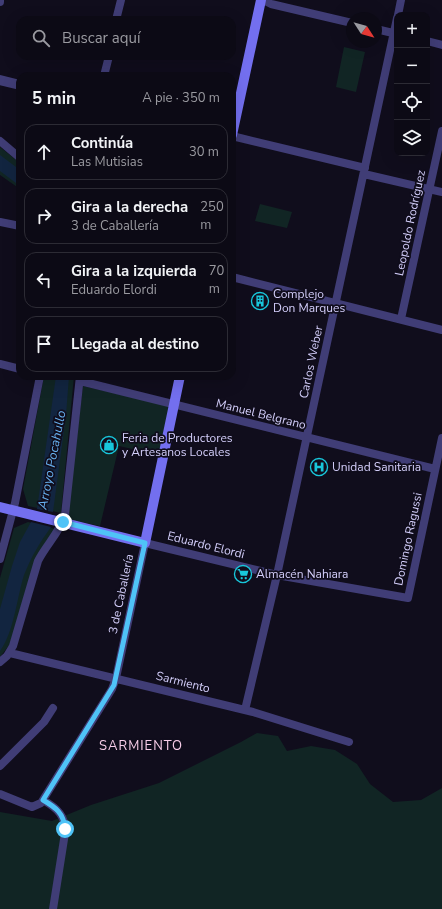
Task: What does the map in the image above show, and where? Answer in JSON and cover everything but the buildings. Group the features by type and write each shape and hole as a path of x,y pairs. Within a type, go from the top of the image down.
{"main road":[{"path":"236,117 262,0"},
{"name":"3 de Caballería","path":"145,543 179,380"},
{"name":"Eduardo Elordi","path":"0,507 145,543"}],"street":[{"path":"117,16 121,0"},
{"path":"262,0 272,4 346,22"},
{"path":"399,12 401,0"},
{"path":"382,31 394,34"},
{"name":"Carlos Weber","path":"244,710 277,576 394,38"},
{"path":"430,43 442,45"},
{"path":"105,72 108,60"},
{"path":"0,80 16,84"},
{"name":"Leopoldo Rodríguez","path":"401,319 442,131"},
{"path":"236,136 442,192"},
{"path":"0,141 16,155"},
{"path":"0,222 16,225"},
{"path":"236,278 442,330"},
{"path":"0,364 16,368"},
{"path":"0,559 12,510 39,380"},
{"path":"0,662 10,653 15,642 36,566 67,507 80,380"},
{"name":"Manuel Belgrano","path":"87,380 174,404 435,469"},
{"name":"Domingo Ragussi","path":"408,598 442,438"},
{"name":"Eduardo Elordi","path":"145,543 277,576 408,598"},
{"name":"3 de Caballería","path":"43,800 110,692 116,678 145,543"},
{"name":"Sarmiento","path":"10,653 244,710 350,742"},
{"path":"0,766 44,722 53,708"},
{"path":"0,794 32,807 38,805 43,800 58,810 63,817 65,833 53,909"}],"green space":[{"path":"344,47 365,52 356,92 336,87"},
{"path":"0,147 16,160 16,186 0,175"},
{"path":"260,204 292,212 287,228 255,221"},
{"path":"43,380 74,380 61,513 28,506 23,489"},
{"path":"83,386 169,406 159,455 119,446 100,526 67,519"},
{"path":"28,522 55,529 39,556 10,644 0,657 0,578 14,528"},
{"path":"257,733 278,736 287,751 311,746 335,750 357,764 370,784 393,802 421,800 442,788 442,909 0,909 0,812 52,821 91,805 159,783"}],"water":[{"path":"0,155 16,167 16,183 0,171"},
{"name":"Arroyo Pocahullo","path":"55,380 69,380 66,415 53,512 37,509"},
{"path":"31,522 51,527 36,550 24,575 9,634 0,651 0,609 20,542"}],"place":[{"name":"Complejo Don Marques","path":"260,301"},
{"name":"Feria de Productores y Artesanos Locales","path":"109,445"},
{"name":"Unidad Sanitaria","path":"319,467"},
{"name":"Almacén Nahiara","path":"243,574"}],"district":[{"name":"SARMIENTO","path":"141,746"}],"route":[{"path":"63,522 145,543 114,685 43,800 55,807 61,813 64,820 65,829"}]}
